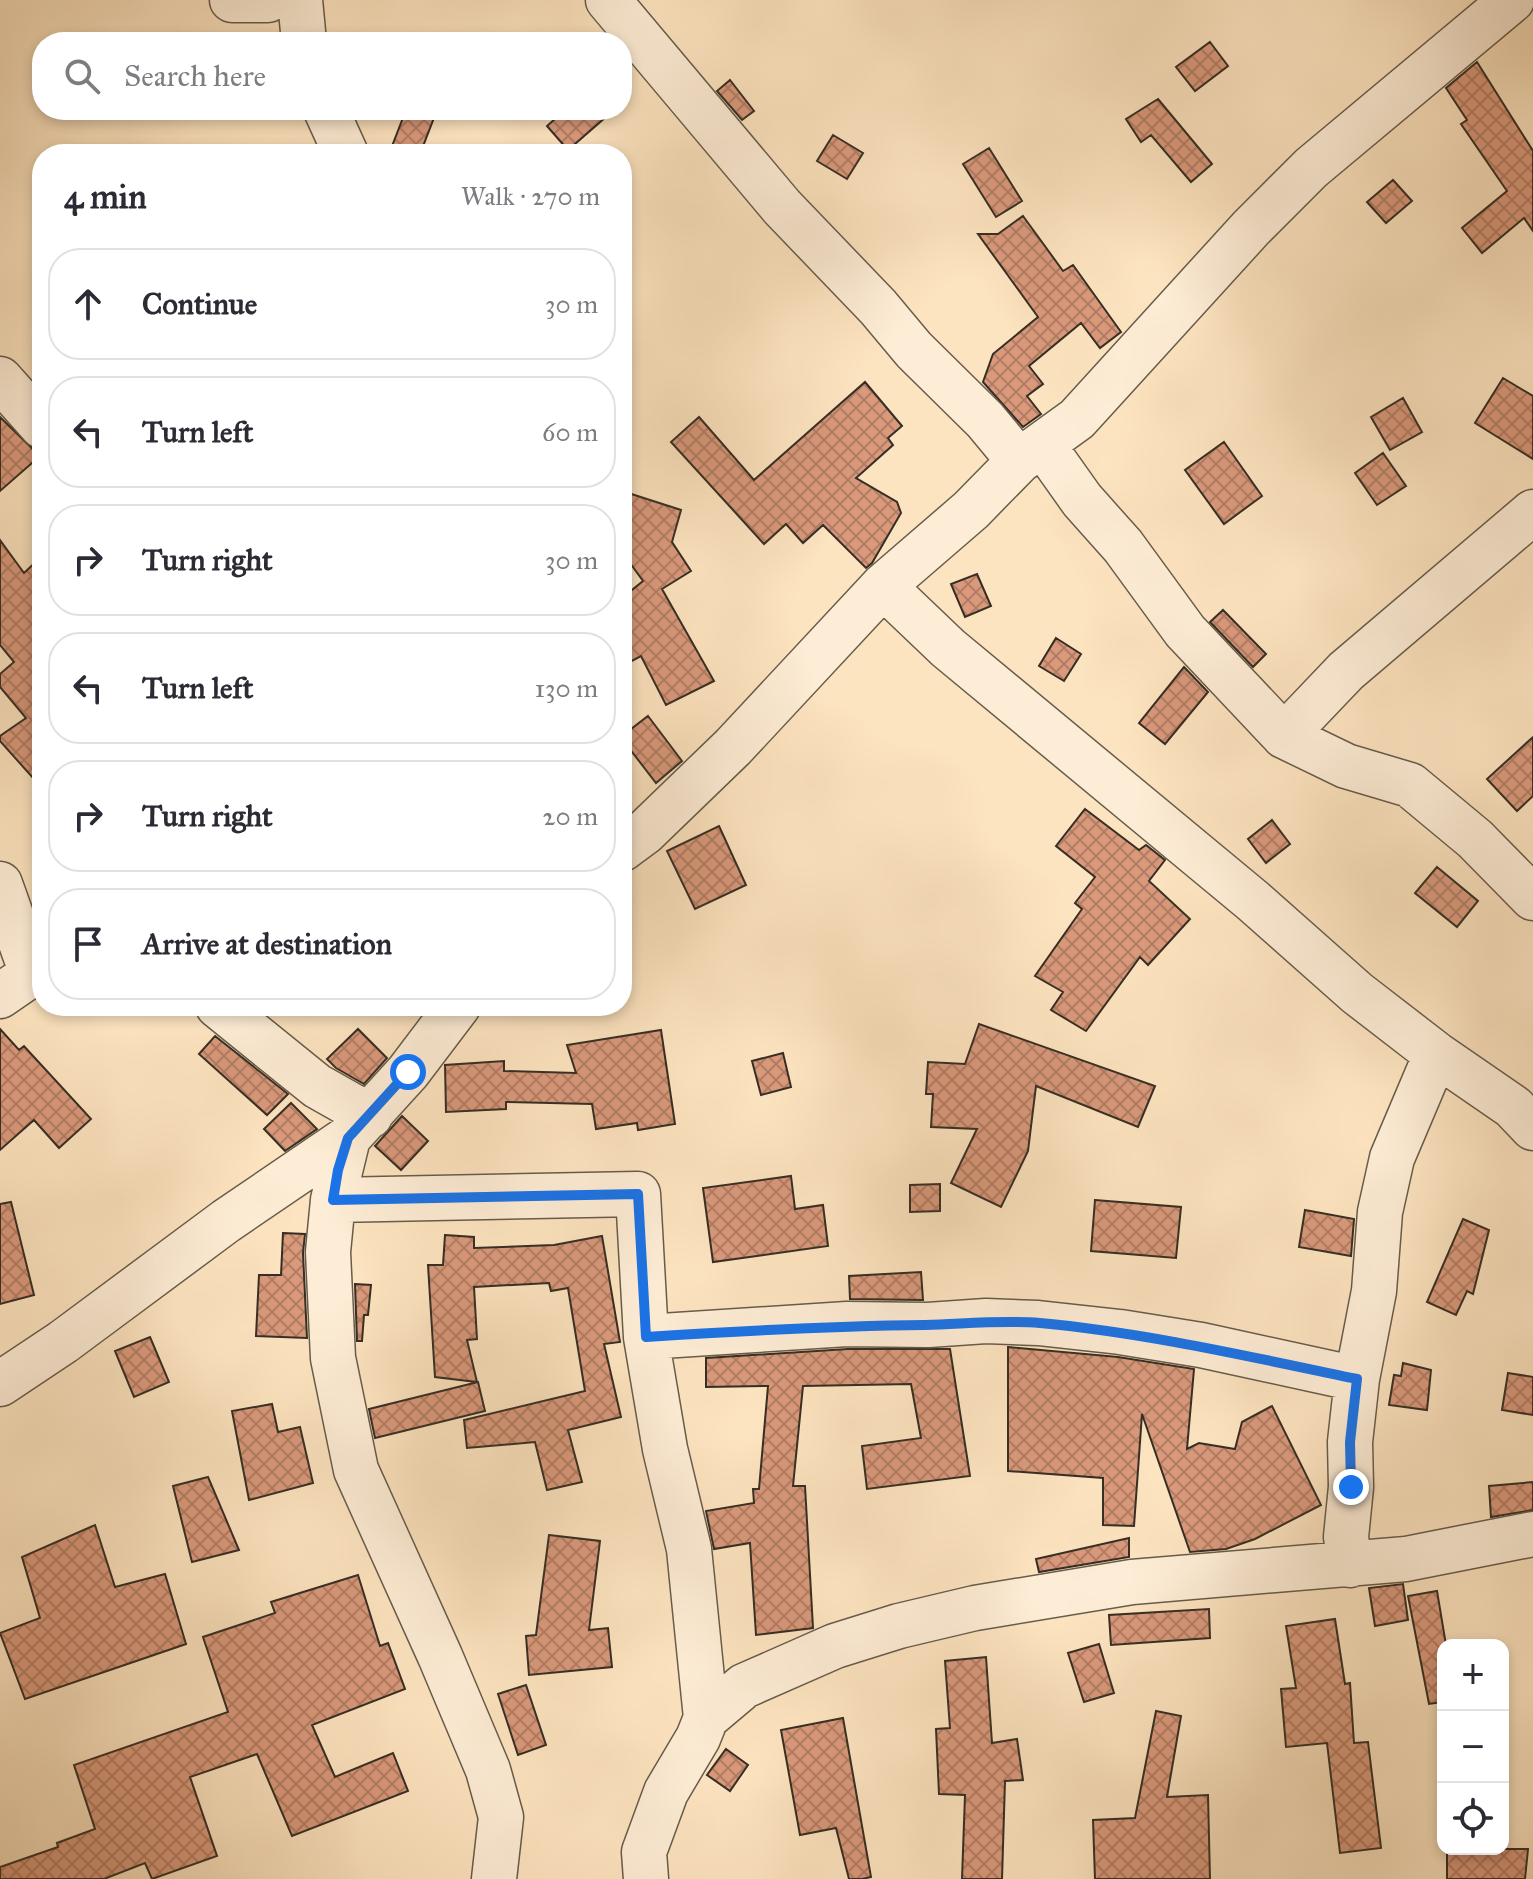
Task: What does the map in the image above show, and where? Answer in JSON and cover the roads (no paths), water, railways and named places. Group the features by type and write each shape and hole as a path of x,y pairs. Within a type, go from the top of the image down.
{"street":[{"path":"232,0 268,0"},
{"path":"300,0 303,32"},
{"path":"608,0 782,207 878,307 914,350 985,420 1031,453 1082,500 1123,546 1185,631 1284,736 1346,766 1410,785 1475,839 1533,898"},
{"path":"632,842 733,747 883,586 1031,453 1086,410 1251,228 1311,168 1512,0"},
{"path":"331,120 341,144"},
{"path":"0,379 32,415"},
{"path":"1284,736 1346,671 1533,512"},
{"path":"883,586 948,648 1252,900 1333,972 1436,1054 1513,1107 1533,1128"},
{"path":"0,884 25,979"},
{"path":"230,1016 317,1086 359,1127"},
{"path":"0,1384 63,1342 359,1127 408,1072 450,1016"},
{"path":"1350,1565 1346,1537 1351,1487 1350,1442 1357,1379 1374,1291 1380,1212 1392,1158 1436,1054"},
{"path":"359,1127 338,1170 333,1200 328,1252 333,1358 356,1470 488,1770 501,1817 494,1879"},
{"path":"333,1200 638,1194 646,1337 665,1449 689,1549 706,1718 698,1738 666,1792 644,1852 646,1879"},
{"path":"646,1337 847,1324 1038,1323 1201,1345 1357,1379"},
{"path":"706,1718 744,1686 835,1646 899,1626 975,1608 1132,1582 1406,1559 1533,1534"}]}
